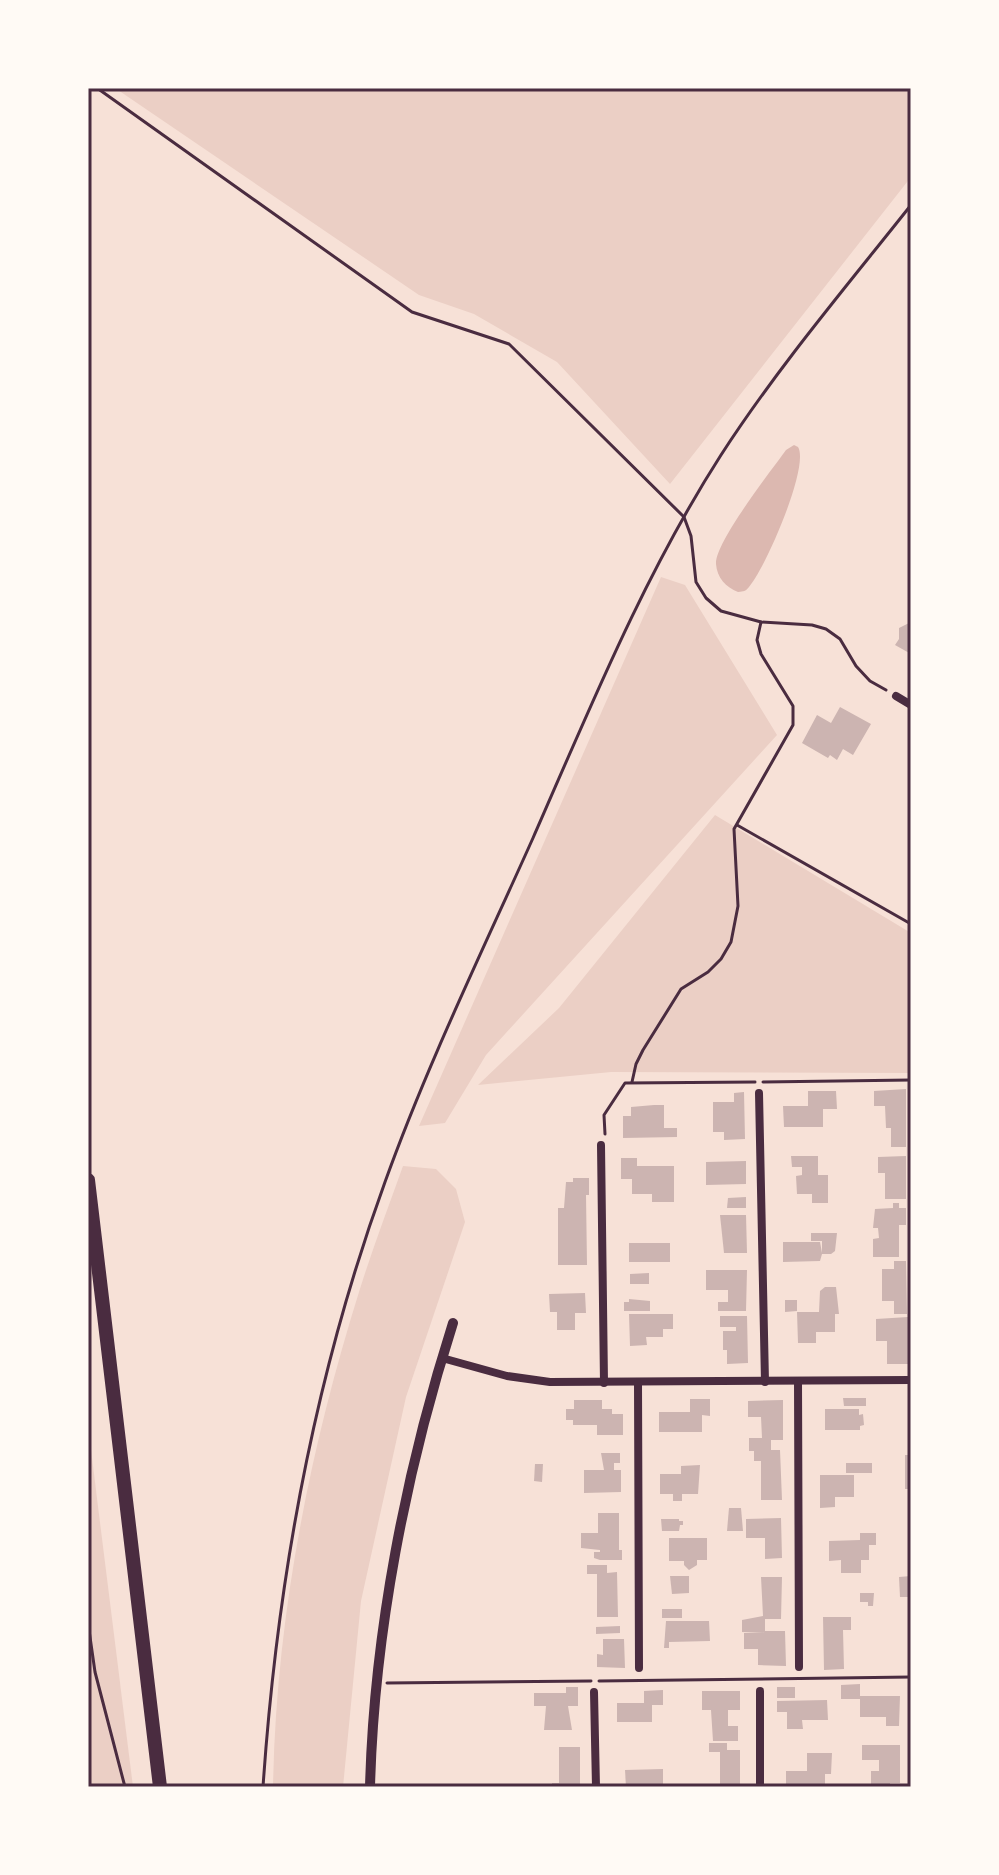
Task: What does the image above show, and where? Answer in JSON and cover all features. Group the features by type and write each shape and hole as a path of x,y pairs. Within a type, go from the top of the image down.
{"highway":[{"path":"88,1180 160,1787"}],"street":[{"path":"896,696 911,705"},
{"path":"759,1093 765,1382"},
{"path":"601,1145 604,1383"},
{"path":"370,1787 378,1683 393,1568 411,1475 453,1323"},
{"path":"442,1358 507,1376 550,1382 911,1380"},
{"path":"798,1381 799,1667"},
{"path":"638,1383 639,1668"},
{"path":"760,1691 760,1787"},
{"path":"594,1692 596,1787"}],"path":[{"path":"97,88 412,312 509,344 684,517 691,536 696,582 706,598 721,611 761,622 812,625 826,629 840,639 856,666 870,681 896,696"},
{"path":"263,1787 279,1607 298,1498 324,1379 384,1183 422,1086 622,637 684,517 771,382 911,205"},
{"path":"632,1082 643,1050 681,989 708,972 721,959 731,942 738,906 734,833 793,725 793,706 761,654 757,640 761,622"},
{"path":"737,825 911,924"},
{"path":"601,1145 605,1142 604,1115 625,1083 911,1080"},
{"path":"88,1623 95,1672 125,1787"},
{"path":"378,1683 911,1677"}],"shaded area":[{"path":"115,88 911,88 911,177 670,484 557,362 474,314 419,295"},
{"path":"794,445 798,447 800,458 798,474 784,517 756,577 746,590 738,592 720,578 716,564 718,554 745,507 786,450"},
{"path":"661,577 685,585 777,735 486,1055 445,1123 419,1126"},
{"path":"715,815 911,933 911,1073 611,1072 478,1085 559,1008"},
{"path":"403,1166 436,1169 456,1189 465,1222 406,1397 361,1601 343,1787 273,1787 281,1661 298,1536 341,1352"},
{"path":"88,1426 133,1787 88,1787"}],"building":[{"path":"911,622 911,654 895,645 899,639 899,628"},
{"path":"840,707 871,724 853,755 843,749 837,760 802,743 817,715 831,723"},
{"path":"906,1089 906,1147 891,1147 891,1128 886,1128 885,1106 874,1106 874,1091"},
{"path":"808,1091 836,1091 837,1109 823,1109 823,1127 784,1127 783,1106 808,1106"},
{"path":"744,1092 745,1139 724,1140 724,1132 713,1132 713,1102 734,1102 734,1093"},
{"path":"664,1105 664,1128 677,1128 677,1137 623,1138 623,1116 631,1116 631,1107"},
{"path":"791,1156 818,1156 818,1175 828,1175 828,1203 812,1203 812,1194 797,1194 796,1176 802,1175 802,1167 792,1167"},
{"path":"906,1156 906,1199 885,1199 885,1173 878,1173 878,1157"},
{"path":"621,1158 637,1158 637,1166 674,1166 674,1202 652,1202 652,1194 632,1194 632,1179 621,1179"},
{"path":"746,1161 746,1184 706,1185 706,1162"},
{"path":"573,1178 589,1178 589,1195 586,1195 587,1265 558,1265 558,1208 564,1208 566,1182 573,1182"},
{"path":"746,1197 746,1208 727,1208 728,1198"},
{"path":"893,1203 899,1203 899,1208 906,1208 906,1225 899,1225 899,1257 873,1257 873,1239 879,1238 878,1228 873,1228 875,1209 893,1208"},
{"path":"720,1215 746,1215 747,1253 724,1253"},
{"path":"811,1233 837,1233 835,1251 822,1254 820,1261 783,1262 783,1242 820,1242 822,1253 822,1241 811,1241"},
{"path":"629,1243 670,1243 670,1262 629,1262"},
{"path":"894,1261 906,1261 907,1314 894,1314 894,1301 882,1301 882,1269 894,1269"},
{"path":"706,1270 747,1270 746,1311 718,1311 718,1302 728,1302 728,1290 706,1290"},
{"path":"649,1273 649,1284 630,1284 630,1274"},
{"path":"825,1287 836,1287 839,1314 835,1314 835,1332 816,1332 816,1343 798,1343 797,1312 819,1312 820,1291"},
{"path":"585,1293 586,1313 575,1313 575,1330 557,1330 557,1312 550,1312 549,1294"},
{"path":"629,1299 650,1301 650,1311 624,1311 624,1302 629,1302"},
{"path":"785,1300 797,1300 797,1311 785,1312"},
{"path":"629,1314 673,1314 673,1329 663,1329 663,1337 646,1337 647,1345 630,1346"},
{"path":"720,1316 747,1316 748,1363 727,1364 723,1331 736,1331 736,1327 720,1327"},
{"path":"908,1317 909,1364 887,1364 887,1341 876,1341 876,1319"},
{"path":"843,1398 866,1398 866,1406 844,1406"},
{"path":"690,1399 710,1399 710,1416 702,1415 702,1432 659,1432 659,1412 690,1412"},
{"path":"574,1400 602,1400 602,1409 612,1409 612,1414 623,1414 623,1435 597,1435 597,1425 573,1425 573,1420 566,1420 566,1409 574,1409"},
{"path":"783,1400 783,1440 771,1440 771,1450 780,1450 782,1500 761,1500 761,1461 754,1461 754,1451 749,1451 749,1438 762,1438 761,1417 748,1417 748,1401"},
{"path":"825,1409 859,1409 864,1425 860,1426 860,1430 825,1430"},
{"path":"601,1453 620,1453 620,1463 614,1463 614,1470 621,1470 621,1492 584,1493 584,1470 604,1470"},
{"path":"905,1455 911,1455 911,1489 905,1489"},
{"path":"846,1463 872,1463 872,1473 846,1473"},
{"path":"535,1464 543,1464 542,1482 534,1481"},
{"path":"700,1465 698,1494 682,1494 682,1501 673,1501 673,1494 660,1494 660,1474 681,1474 681,1466"},
{"path":"820,1475 854,1475 854,1497 835,1497 835,1507 820,1508"},
{"path":"729,1508 741,1508 743,1531 727,1531"},
{"path":"598,1513 619,1513 622,1560 600,1560 594,1558 594,1552 600,1550 581,1548 581,1533 598,1533"},
{"path":"781,1518 782,1558 765,1559 765,1538 746,1538 746,1519"},
{"path":"661,1519 679,1519 683,1525 680,1525 679,1531 662,1531"},
{"path":"860,1533 876,1533 876,1545 869,1545 869,1560 861,1560 861,1573 841,1573 841,1560 829,1561 829,1541 860,1540"},
{"path":"669,1538 707,1538 707,1560 697,1560 697,1565 689,1570 684,1561 669,1561"},
{"path":"587,1565 607,1565 607,1573 617,1572 618,1617 597,1617 597,1574 587,1574"},
{"path":"670,1576 689,1576 689,1593 672,1594"},
{"path":"911,1576 911,1597 900,1597 899,1577"},
{"path":"761,1577 782,1577 781,1619 765,1619 765,1631 785,1631 786,1666 758,1665 758,1649 744,1649 744,1633 765,1633 742,1632 742,1620 763,1616"},
{"path":"860,1593 874,1593 873,1606 860,1602"},
{"path":"662,1609 682,1609 682,1618 662,1618"},
{"path":"823,1617 851,1617 851,1630 843,1630 844,1669 824,1670"},
{"path":"666,1621 709,1621 710,1641 669,1642 669,1648 664,1648"},
{"path":"620,1626 620,1633 596,1634 596,1627"},
{"path":"603,1639 624,1639 625,1668 597,1667 597,1654 603,1655"},
{"path":"860,1684 860,1699 841,1699 841,1685"},
{"path":"566,1687 578,1687 578,1706 568,1706 572,1730 544,1730 546,1706 534,1706 534,1693 566,1693"},
{"path":"777,1687 795,1687 795,1698 777,1698"},
{"path":"663,1690 663,1705 652,1705 652,1722 617,1722 617,1703 644,1703 644,1691"},
{"path":"702,1691 740,1691 740,1710 728,1710 728,1726 738,1726 738,1741 713,1741 711,1710 702,1710"},
{"path":"860,1696 900,1696 899,1726 886,1726 886,1717 860,1717"},
{"path":"827,1700 828,1720 802,1720 803,1729 787,1729 787,1712 777,1712 777,1701"},
{"path":"709,1743 727,1743 727,1750 740,1750 740,1784 720,1784 720,1752 709,1752"},
{"path":"862,1745 900,1745 900,1783 890,1783 890,1787 871,1787 871,1771 879,1771 879,1760 862,1760"},
{"path":"559,1747 580,1747 580,1787 552,1787 552,1783 559,1783"},
{"path":"807,1753 832,1753 831,1774 825,1774 825,1787 786,1787 786,1771 807,1771"},
{"path":"663,1769 663,1787 626,1787 625,1770"}]}
